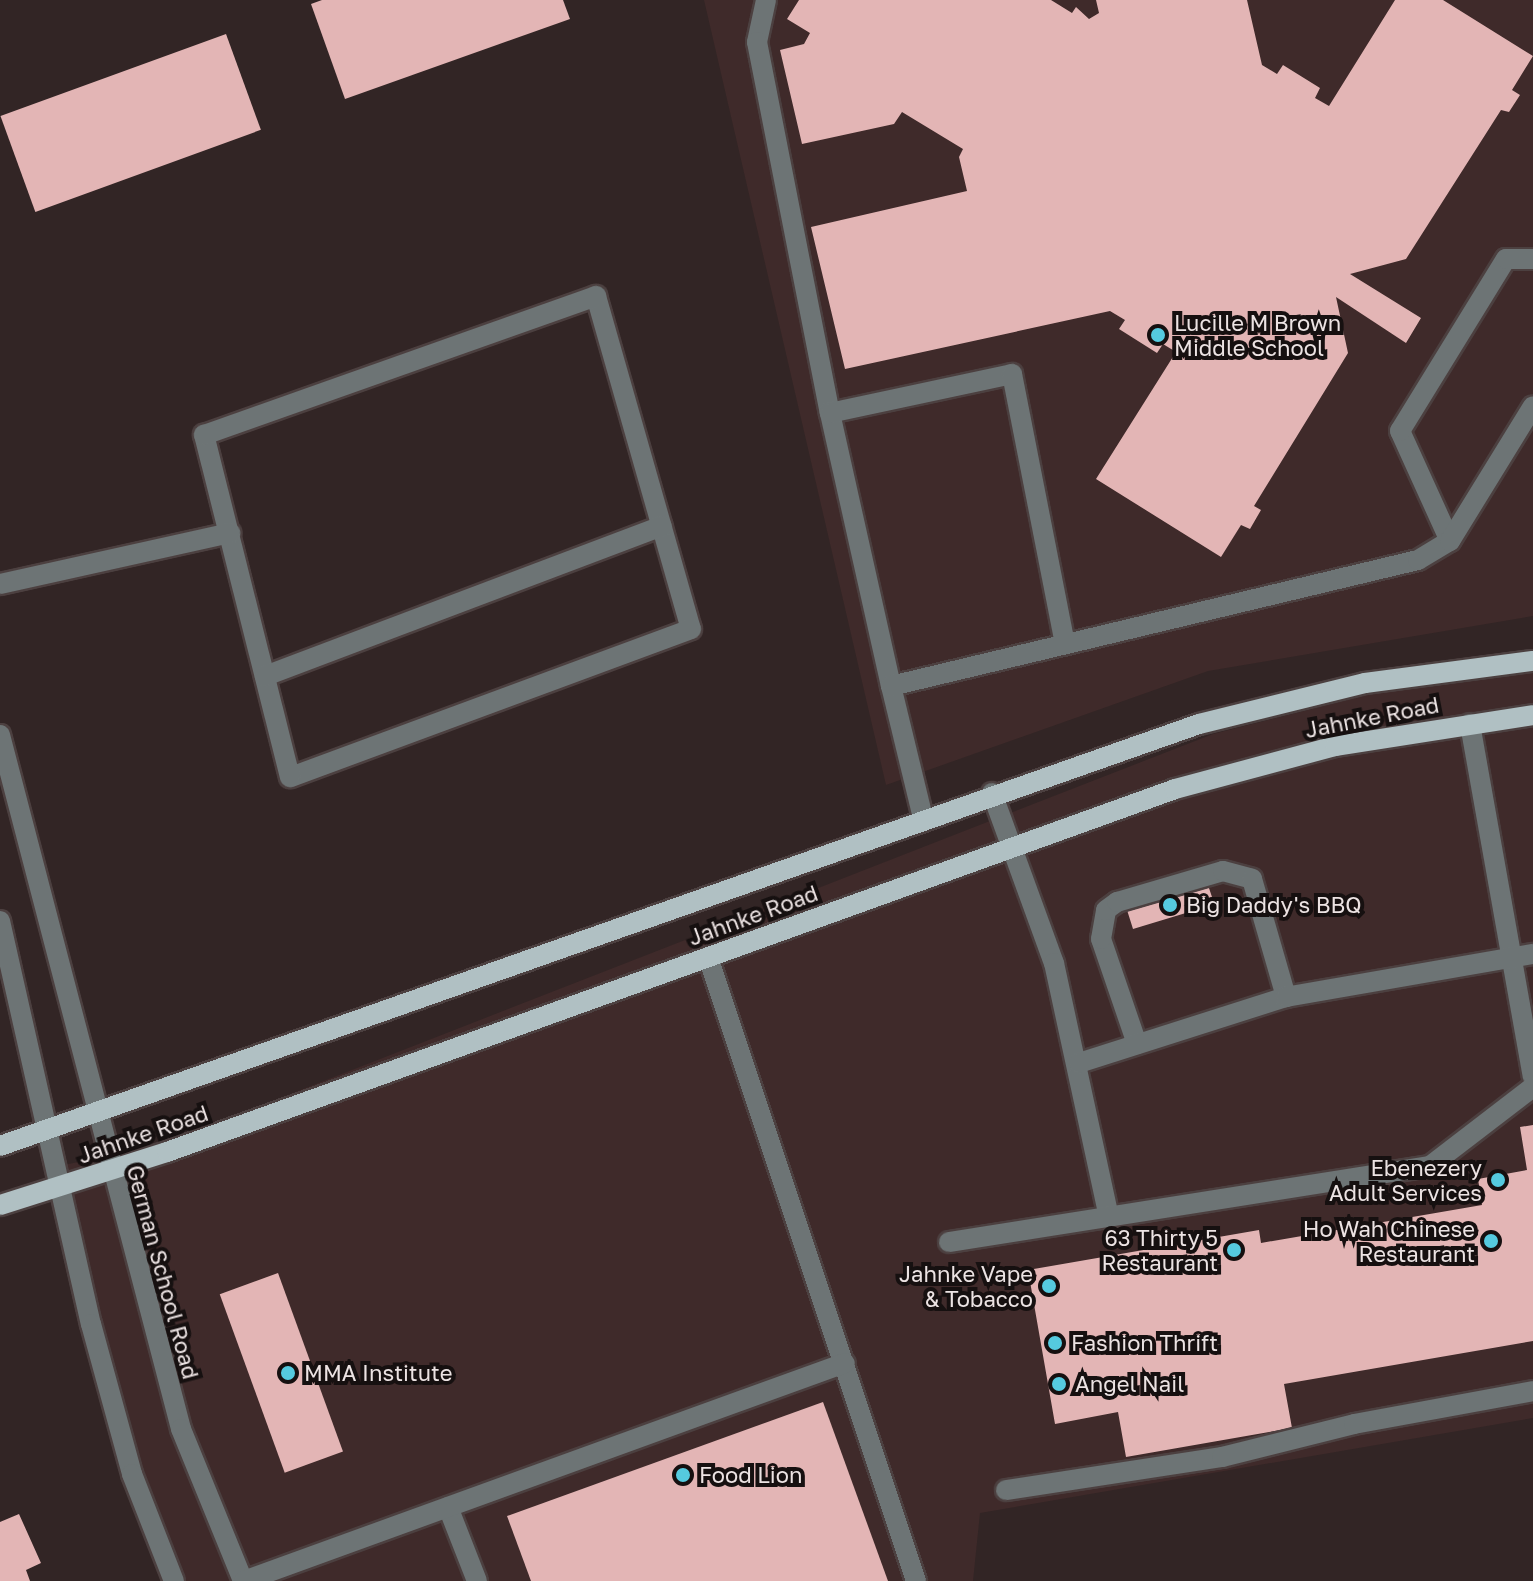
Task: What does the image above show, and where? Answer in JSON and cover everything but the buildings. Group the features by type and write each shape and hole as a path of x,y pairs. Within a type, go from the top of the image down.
{"main road":[{"name":"Jahnke Road","path":"0,1146 101,1114 992,793 1254,708 1365,683 1533,661"},
{"name":"Jahnke Road","path":"0,1205 111,1171 1012,847 1228,774 1335,746 1533,715"}],"street":[{"path":"766,0 757,42 830,413 923,818"},
{"path":"1450,541 1400,431 1506,259 1533,259"},
{"path":"596,296 691,629 290,777 230,533 204,435 596,296"},
{"path":"830,413 1012,374 1065,644"},
{"path":"891,686 1418,560 1450,541 1533,406"},
{"path":"265,676 662,526"},
{"path":"0,584 230,533"},
{"path":"1470,724 1533,1076"},
{"name":"German School Road","path":"0,735 101,1114 111,1171 181,1429 244,1581"},
{"path":"992,793 1054,963 1079,1063 1109,1217"},
{"path":"1137,1044 1101,939 1106,910 1117,902 1223,871 1252,879 1286,997"},
{"path":"0,921 36,1063 57,1188 132,1474 174,1581"},
{"path":"1079,1063 1286,997 1533,954"},
{"path":"708,957 916,1581"},
{"path":"949,1242 1430,1166 1533,1087"},
{"path":"244,1581 845,1363"},
{"path":"1006,1490 1222,1457 1354,1424 1533,1391"},
{"path":"448,1507 477,1581"}],"shaded area":[{"name":"Lucille M Brown Middle School","path":"704,0 1533,0 1533,616 1208,671 886,785"},
{"path":"1533,653 1533,1418 980,1513 973,1581 172,1581 154,1550 44,1169 157,1146 1213,734"}],"place":[{"name":"Lucille M Brown Middle School","path":"1158,335"},
{"name":"Big Daddy's BBQ","path":"1170,905"},
{"name":"Ebenezery Adult Services","path":"1498,1180"},
{"name":"Ho Wah Chinese Restaurant","path":"1491,1241"},
{"name":"63 Thirty 5 Restaurant","path":"1234,1250"},
{"name":"Jahnke Vape & Tobacco","path":"1049,1286"},
{"name":"Fashion Thrift","path":"1055,1343"},
{"name":"MMA Institute","path":"288,1373"},
{"name":"Angel Nail","path":"1059,1384"},
{"name":"Food Lion","path":"683,1475"}]}
